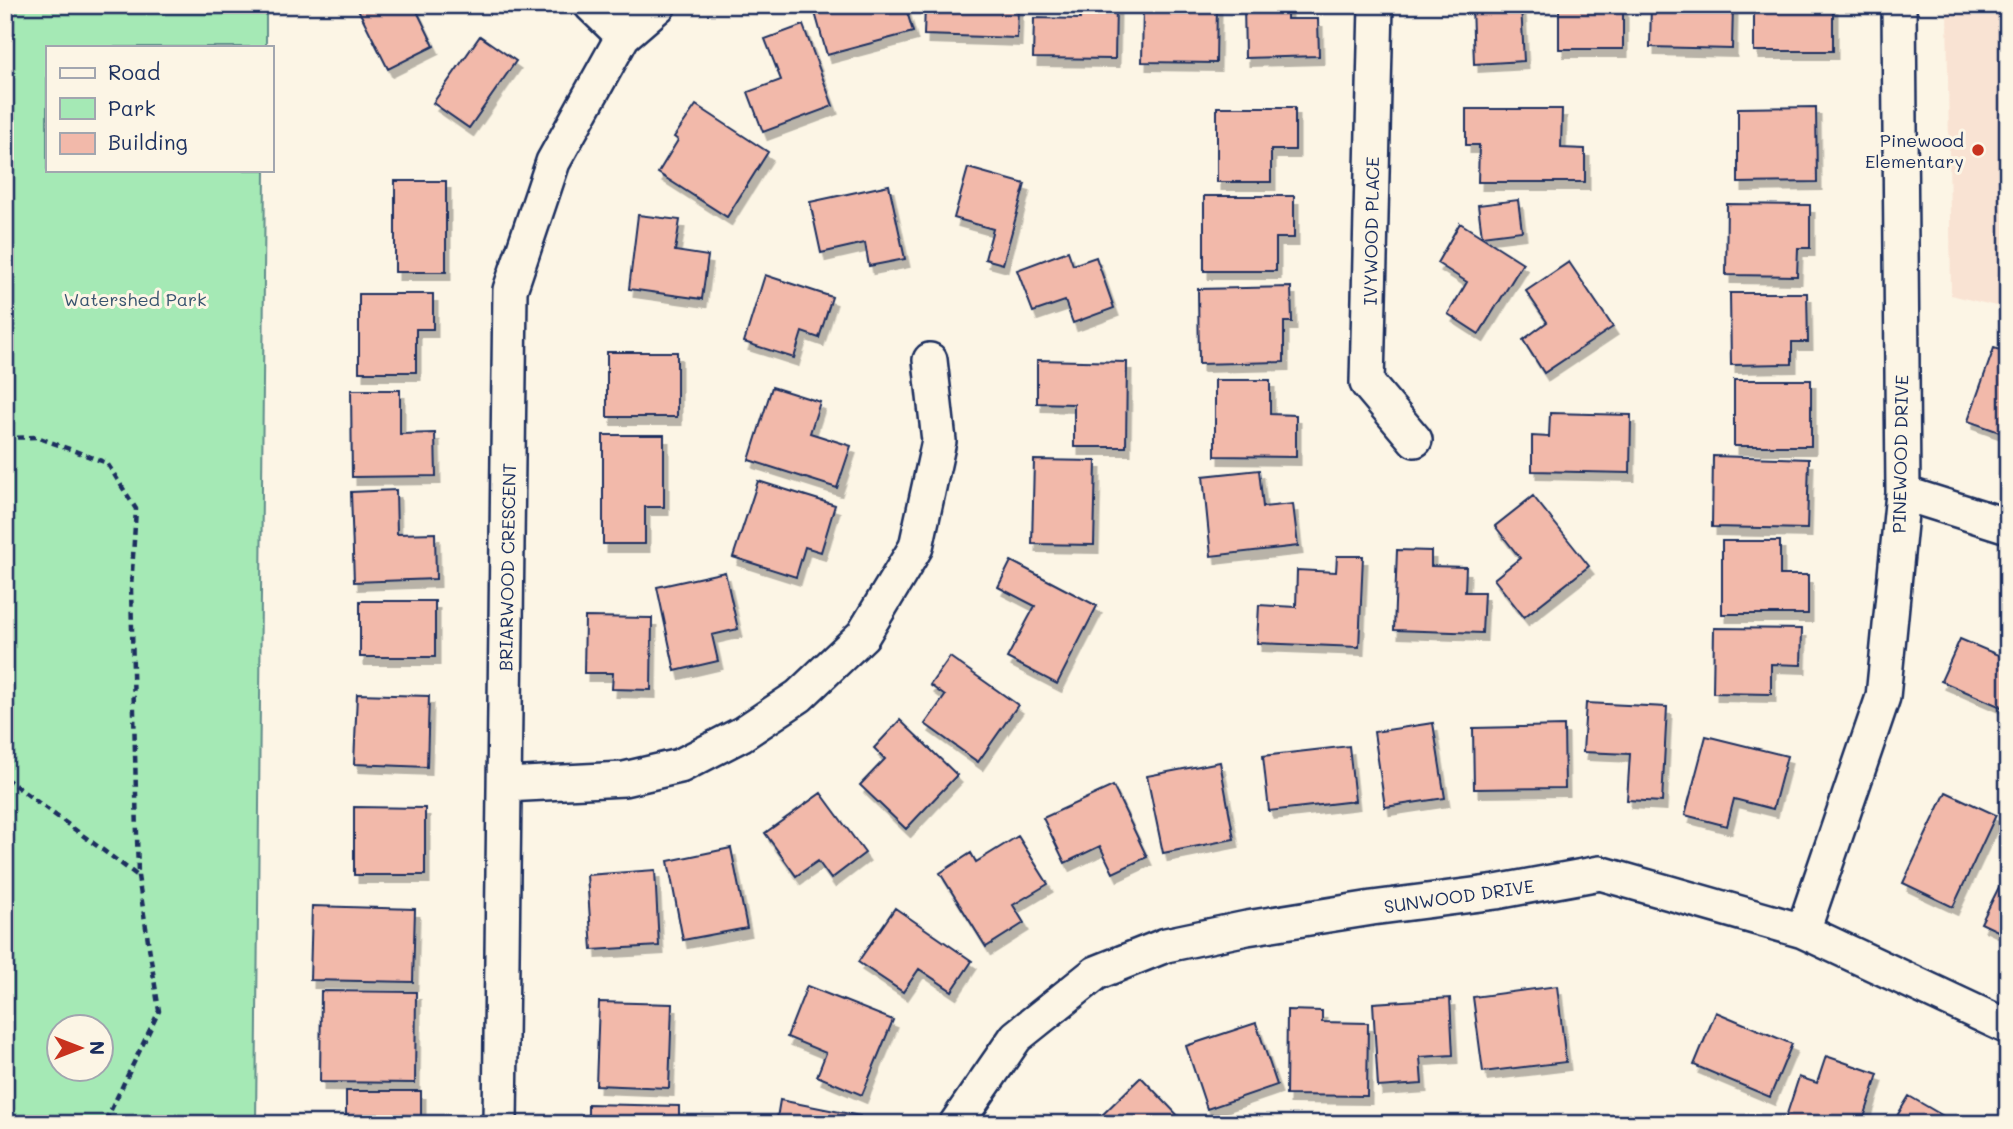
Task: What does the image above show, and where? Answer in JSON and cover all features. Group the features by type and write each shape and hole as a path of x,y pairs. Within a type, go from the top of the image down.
{"street":[{"path":"591,5 623,36"},
{"name":"BRIARWOOD CRESCENT","path":"500,1124 510,290 553,162 623,36 659,5"},
{"name":"IVYWOOD PLACE","path":"1376,5 1367,383 1415,440"},
{"name":"PINEWOOD DRIVE","path":"1803,931 1882,697 1903,493 1899,5"},
{"path":"505,785 624,779 680,766 742,734 799,696 863,635 916,547 939,441 930,360"},
{"path":"1903,493 2008,526"},
{"name":"SUNWOOD DRIVE","path":"956,1124 1016,1037 1096,973 1166,945 1247,928 1496,892 1600,873 1803,931 2008,1027"}],"path":[{"path":"5,438 37,437 107,463 136,509 131,588 138,876 159,1011 104,1124"},
{"path":"5,778 138,876"}],"shaded area":[{"name":"Pinewood Elementary","path":"1947,5 2008,5 2008,309 1951,295"}],"green space":[{"name":"Watershed Park","path":"5,5 266,5 266,46 46,46 46,172 265,172 256,1124 5,1124"}],"building":[{"path":"356,5 418,5 415,7 434,46 388,69"},
{"path":"827,5 905,5 913,32 827,55 814,9"},
{"path":"925,5 1018,5 1017,38 924,35"},
{"path":"1081,5 1116,5 1115,59 1033,58 1034,18 1080,19"},
{"path":"1143,5 1217,5 1216,63 1142,62"},
{"path":"1244,5 1287,5 1287,19 1318,19 1319,56 1245,58"},
{"path":"1472,5 1521,5 1524,61 1474,64"},
{"path":"1559,5 1623,5 1623,49 1559,49"},
{"path":"1651,5 1733,5 1732,49 1650,47"},
{"path":"1754,5 1833,5 1833,51 1754,51"},
{"path":"803,25 833,106 763,132 748,92 781,80 765,39"},
{"path":"480,36 516,61 469,128 433,103"},
{"path":"696,105 768,152 727,217 658,173 678,140 674,137"},
{"path":"1217,107 1295,107 1295,150 1271,150 1271,182 1217,182"},
{"path":"1816,107 1817,182 1738,183 1738,108"},
{"path":"1466,109 1562,109 1561,148 1585,149 1585,182 1478,182 1479,145 1466,145"},
{"path":"968,168 1025,184 1003,264 985,259 993,229 954,218"},
{"path":"395,181 446,181 446,272 395,272"},
{"path":"889,185 905,259 869,266 865,243 821,253 810,202"},
{"path":"1204,196 1294,196 1294,238 1276,238 1276,271 1204,271"},
{"path":"1518,200 1522,231 1482,236 1478,205"},
{"path":"1727,204 1810,205 1810,248 1798,248 1797,276 1726,275"},
{"path":"638,215 680,220 675,251 708,256 702,299 629,289"},
{"path":"1460,223 1523,263 1479,334 1448,314 1467,282 1437,263"},
{"path":"1068,251 1073,265 1096,257 1114,308 1073,323 1065,301 1033,312 1017,270"},
{"path":"1569,262 1613,327 1544,373 1523,340 1547,322 1526,291"},
{"path":"765,275 832,297 819,338 802,332 794,358 744,342"},
{"path":"1291,287 1292,322 1284,322 1284,362 1199,364 1198,289"},
{"path":"1730,293 1807,293 1808,342 1792,342 1792,364 1731,365"},
{"path":"359,294 433,294 433,329 416,329 416,372 359,372"},
{"path":"1994,348 2008,353 2008,435 1968,421"},
{"path":"607,352 677,352 677,417 607,417"},
{"path":"1037,360 1127,362 1126,447 1074,447 1074,404 1037,403"},
{"path":"1215,380 1270,380 1270,414 1296,415 1296,457 1215,456"},
{"path":"1734,380 1811,380 1811,446 1734,446"},
{"path":"772,387 820,402 810,433 851,446 837,488 749,460"},
{"path":"351,390 400,390 400,434 435,433 436,476 352,477"},
{"path":"1550,413 1631,415 1630,473 1532,471 1532,436 1549,437"},
{"path":"603,435 664,435 664,507 645,507 645,544 603,544"},
{"path":"1713,456 1809,459 1807,529 1712,527"},
{"path":"1034,460 1096,461 1094,545 1032,544"},
{"path":"1259,470 1263,507 1293,504 1298,546 1211,556 1203,476"},
{"path":"758,481 835,505 821,552 805,547 796,577 733,557"},
{"path":"396,490 397,534 435,533 436,579 354,582 351,492"},
{"path":"1533,496 1589,566 1524,617 1494,579 1520,558 1495,526"},
{"path":"1722,541 1780,541 1780,575 1808,575 1808,614 1722,614"},
{"path":"1397,550 1431,551 1431,566 1466,567 1465,592 1484,592 1482,633 1394,630"},
{"path":"1337,556 1363,556 1359,647 1257,643 1259,605 1296,607 1297,570 1336,572"},
{"path":"1011,561 1097,606 1057,684 1007,658 1035,606 998,587"},
{"path":"725,572 738,629 712,635 718,661 675,671 657,587"},
{"path":"360,601 435,601 435,657 360,657"},
{"path":"585,617 652,618 651,690 612,689 613,673 584,673"},
{"path":"1714,628 1802,629 1801,665 1771,664 1771,694 1713,693"},
{"path":"1960,639 2005,658 2008,651 2008,710 1941,681"},
{"path":"950,657 1018,705 978,762 925,724 945,696 930,685"},
{"path":"357,694 429,696 427,767 354,764"},
{"path":"1586,703 1667,707 1662,802 1627,800 1630,754 1583,752"},
{"path":"900,720 957,775 906,829 860,785 885,759 874,748"},
{"path":"1433,723 1445,798 1385,807 1374,732"},
{"path":"1564,726 1565,788 1474,789 1473,728"},
{"path":"1706,736 1787,756 1773,809 1734,799 1727,826 1685,815"},
{"path":"1349,746 1355,801 1269,811 1263,756"},
{"path":"1220,762 1234,839 1163,853 1147,776"},
{"path":"1113,786 1147,857 1113,873 1100,846 1065,863 1043,818"},
{"path":"1946,792 1996,815 1953,907 1903,883"},
{"path":"821,793 865,853 831,879 818,861 796,876 765,833"},
{"path":"354,807 425,808 425,875 354,875"},
{"path":"1018,836 1048,884 1013,905 1024,923 986,947 940,873 971,853 976,862"},
{"path":"731,848 747,928 683,940 668,861"},
{"path":"2008,869 2008,936 1981,923"},
{"path":"655,870 659,946 592,950 587,875"},
{"path":"312,906 415,909 413,982 310,980"},
{"path":"895,908 972,961 952,991 919,969 903,992 858,962"},
{"path":"807,986 893,1020 862,1095 817,1076 826,1053 787,1037"},
{"path":"1557,986 1566,1062 1483,1072 1473,997"},
{"path":"321,991 416,992 415,1083 320,1082"},
{"path":"1450,998 1453,1055 1420,1057 1422,1084 1378,1087 1373,1003"},
{"path":"599,1002 672,1004 669,1088 596,1085"},
{"path":"1287,1010 1322,1011 1322,1022 1368,1023 1367,1096 1286,1095"},
{"path":"1716,1012 1792,1044 1770,1097 1694,1065"},
{"path":"1256,1023 1277,1085 1207,1109 1186,1046"},
{"path":"1826,1056 1878,1074 1862,1124 1797,1124 1785,1120 1799,1077 1817,1083"},
{"path":"1141,1077 1186,1124 1093,1124"},
{"path":"346,1091 421,1091 421,1124 346,1124"},
{"path":"1909,1096 1957,1124 1892,1124"},
{"path":"780,1100 860,1116 859,1124 776,1124"},
{"path":"588,1104 679,1106 679,1124 588,1124"}],"place":[{"name":"Pinewood Elementary","path":"1978,150"}]}
